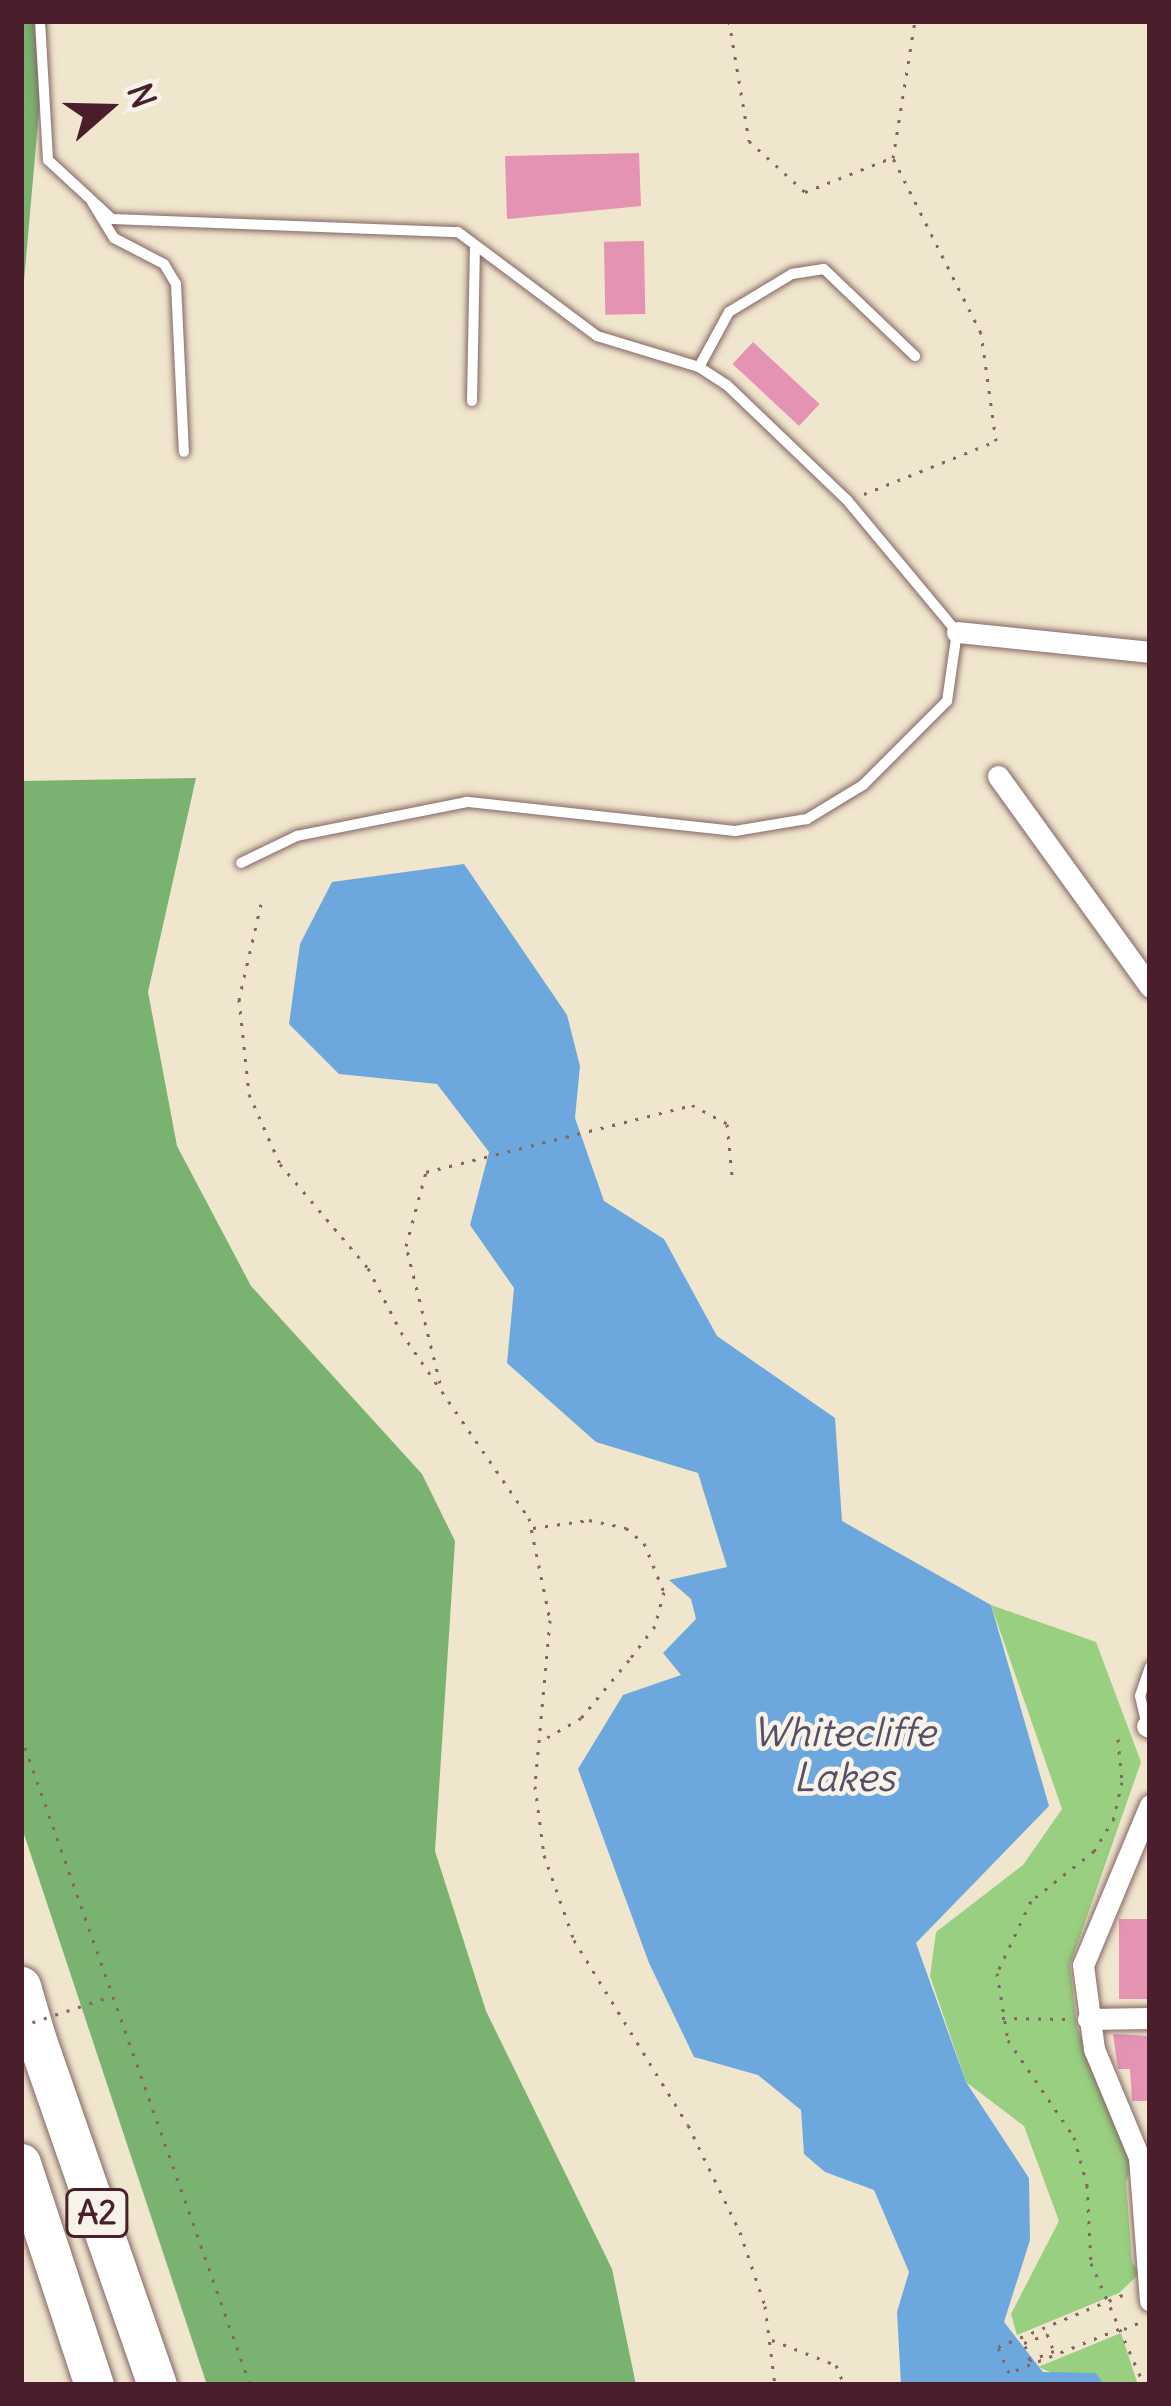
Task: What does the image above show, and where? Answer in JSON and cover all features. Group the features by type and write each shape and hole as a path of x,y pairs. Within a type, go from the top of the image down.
{"highway":[{"name":"A2","path":"27,2016 158,2385"},
{"name":"A2","path":"21,2163 94,2385"}],"street":[{"path":"957,632 1150,652"},
{"path":"998,776 1150,987"},
{"path":"1150,1805 1083,1965 1088,2019 1139,2157 1150,2301"},
{"path":"1088,2019 1150,2018"}],"lane":[{"path":"40,21 48,160 112,219 458,232 597,336 699,367 820,482 847,500 957,632 947,701 863,785 807,819 735,831 446,804 297,836 241,863"},
{"path":"90,199 104,228 164,265 176,284 184,452"},
{"path":"472,400 476,248"},
{"path":"699,367 729,312 792,274 824,269 915,356"},
{"path":"1148,1727 1140,1696 1150,1667"}],"path":[{"path":"729,21 748,141 805,192 892,158"},
{"path":"847,500 996,441 981,333 892,158 915,21"},
{"path":"261,904 239,999 249,1094 280,1164 368,1268 439,1384 501,1467 533,1528 550,1620 535,1786 544,1855 574,1940 707,2161 755,2270 775,2385"},
{"path":"439,1384 406,1246 416,1190 434,1169 692,1106 722,1118 734,1144 732,1175"},
{"path":"533,1528 589,1520 626,1528 644,1543 664,1592 655,1626 629,1660 580,1718 541,1741"},
{"path":"21,1736 250,2385"},
{"path":"1118,1738 1122,1782 1114,1818 1094,1851 1030,1901 1009,1936 997,1973 1000,2018 1074,2137 1087,2185 1091,2263 1144,2385"},
{"path":"27,2016 112,1996"},
{"path":"1000,2018 1088,2019"},
{"path":"1108,2302 998,2347 1009,2373 1150,2318"},
{"path":"1047,2333 1054,2350 1030,2360 1024,2343 1047,2333"},
{"path":"770,2340 836,2365 844,2385"}],"green space":[{"path":"21,21 47,21 21,315"},
{"path":"196,778 148,992 177,1146 251,1286 422,1474 455,1541 435,1851 486,2011 612,2269 636,2385 207,2385 21,1825 21,781"},
{"path":"991,1605 1096,1642 1141,1762 1070,1965 1077,2027 1133,2161 1126,2182 1132,2262 1140,2273 1119,2293 1017,2335 1011,2314 1059,2221 1024,2126 966,2082 930,1976 936,1932 1023,1865 1062,1809"},
{"path":"1121,2333 1138,2385 1105,2385 1096,2373 1060,2376 1038,2367"}],"water":[{"name":"Whitecliffe Lakes","path":"464,864 567,1015 580,1066 575,1118 604,1201 664,1239 717,1336 835,1418 842,1521 991,1605 1049,1806 916,1943 966,2082 1029,2178 1030,2240 1004,2322 1043,2372 1096,2373 1105,2385 901,2385 897,2312 909,2272 874,2190 825,2172 804,2154 801,2110 758,2075 694,2057 649,1963 578,1769 623,1695 681,1675 663,1653 696,1619 691,1599 669,1580 727,1567 698,1473 596,1442 507,1363 514,1288 470,1225 489,1152 437,1084 339,1074 289,1024 300,944 332,882"}],"building":[{"path":"639,153 641,206 507,219 505,156"},
{"path":"644,241 645,314 605,315 604,242"},
{"path":"753,342 820,404 799,426 733,364"},
{"path":"1119,1919 1148,1919 1148,1999 1119,1999"},
{"path":"1113,2034 1150,2036 1150,2101 1132,2101 1130,2069 1118,2069"}]}
